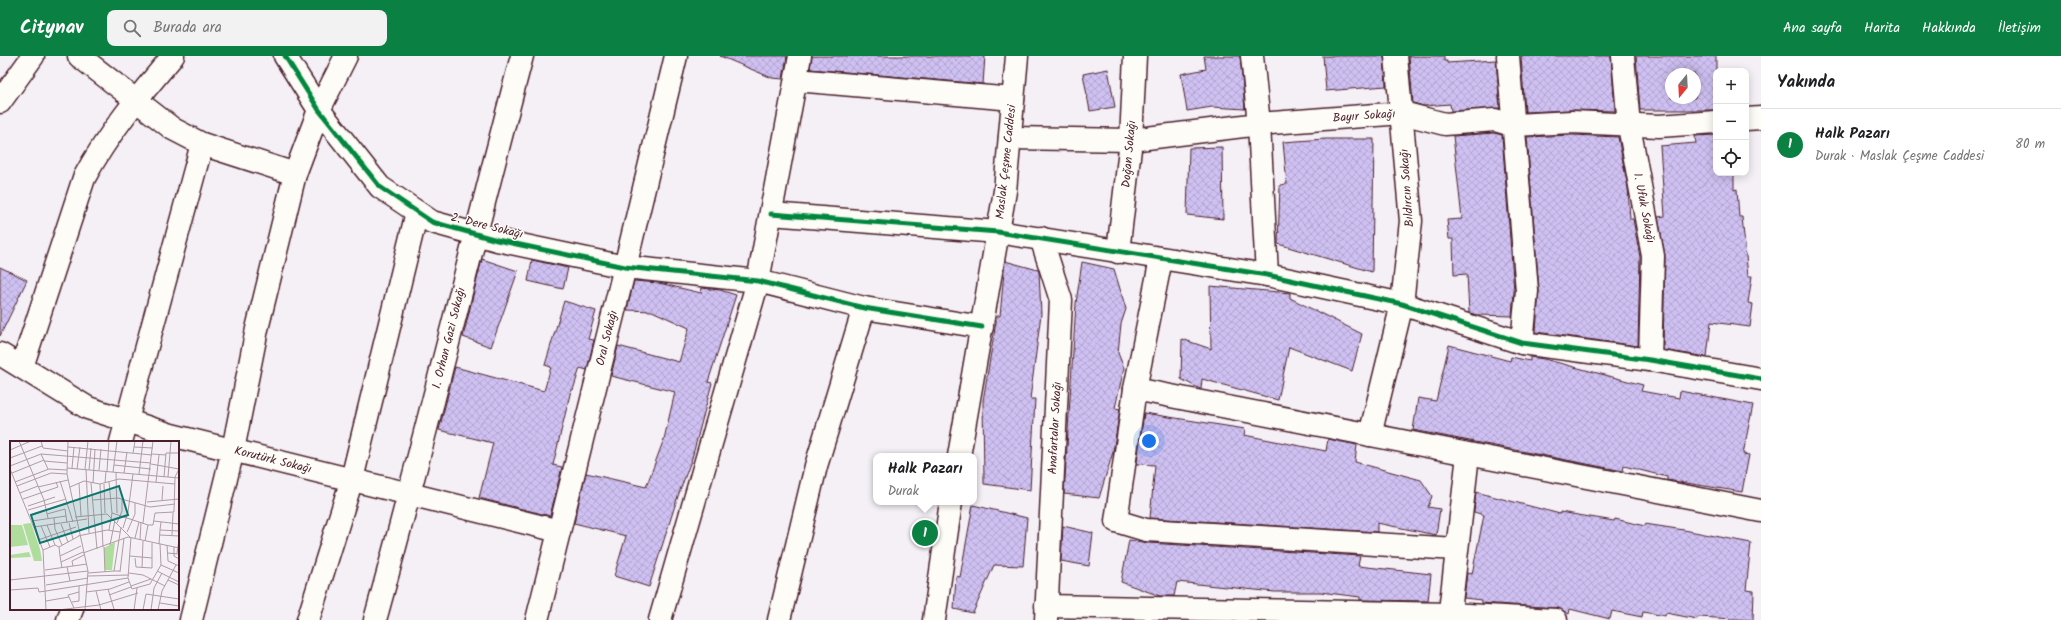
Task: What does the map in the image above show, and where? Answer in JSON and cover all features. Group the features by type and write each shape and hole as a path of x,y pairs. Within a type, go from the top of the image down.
{"street":[{"path":"0,102 33,56"},
{"path":"80,56 173,129 202,144 296,174"},
{"path":"22,367 84,178 99,150 135,100 173,56"},
{"name":"2. Dere Sokağı","path":"285,56 319,110 380,187 432,222 474,234 625,267 758,281 864,308 982,327"},
{"path":"191,620 233,450 258,329 296,174 319,110 346,56"},
{"name":"1. Orhan Gazi Sokağı","path":"375,620 410,494 474,234 522,56"},
{"name":"Oral Sokağı","path":"537,620 676,56"},
{"path":"660,620 758,281 800,56"},
{"name":"Maslak Çeşme Caddesi","path":"961,453 1005,191 1017,56"},
{"name":"Doğan Sokağı","path":"1118,252 1131,140 1135,56"},
{"path":"1252,56 1259,124 1267,275"},
{"name":"Bıldırcın Sokağı","path":"1370,435 1402,304 1411,221 1396,56"},
{"path":"1508,56 1512,125 1527,291 1522,344"},
{"name":"1. Ufuk Sokağı","path":"1623,56 1629,126 1653,256 1650,360"},
{"path":"796,80 1013,99"},
{"name":"Bayır Sokağı","path":"1010,138 1131,140 1259,124 1402,113 1445,124 1495,120 1512,125 1572,122 1629,126 1659,126 1713,122"},
{"path":"1749,120 1761,118"},
{"path":"121,441 202,144"},
{"path":"308,620 352,479 417,212"},
{"path":"771,214 998,232 1267,275 1402,304 1522,344 1650,360 1761,378"},
{"name":"Anafartalar Sokağı","path":"1041,238 1061,300 1046,613"},
{"path":"1161,259 1135,389 1116,521 1146,530 1456,549"},
{"path":"779,620 816,466 864,308"},
{"name":"Korutürk Sokağı","path":"0,354 88,408 171,435 559,531"},
{"path":"1135,389 1761,511"},
{"path":"1450,617 1456,549 1468,455"},
{"path":"934,620 951,505"},
{"path":"68,620 72,610"},
{"path":"1046,613 1450,617 1556,620"}],"building":[{"path":"720,56 787,56 783,79 772,78"},
{"path":"812,56 985,56 983,84 810,69"},
{"path":"1204,56 1240,56 1245,109 1212,107 1187,111 1181,74 1206,69"},
{"path":"1323,56 1384,56 1386,86 1326,91"},
{"path":"1409,56 1444,56 1444,61 1447,61 1447,63 1496,60 1500,108 1451,111 1450,104 1424,106 1413,103"},
{"path":"1521,56 1611,56 1615,111 1571,110 1525,112"},
{"path":"1636,56 1716,56 1716,68 1713,68 1713,110 1640,110"},
{"path":"1108,69 1115,107 1090,111 1083,74"},
{"path":"1494,133 1502,135 1514,291 1512,316 1478,315 1469,313 1467,274 1454,275 1453,239 1449,239 1447,220 1462,219 1453,136"},
{"path":"1572,135 1618,137 1628,188 1630,219 1633,219 1640,257 1638,346 1536,332 1539,290 1527,137"},
{"path":"1713,135 1713,176 1734,176 1734,190 1737,189 1739,217 1742,217 1748,276 1752,276 1748,303 1753,304 1750,327 1711,322 1707,357 1663,350 1665,256 1658,217 1665,216 1660,146 1696,143 1695,136"},
{"path":"1325,139 1374,139 1372,272 1278,244 1280,185 1287,184 1283,142"},
{"path":"1222,147 1223,219 1187,215 1189,148"},
{"path":"482,259 518,271 491,347 463,337"},
{"path":"532,260 568,268 563,289 528,281"},
{"path":"1005,261 1038,270 1039,272 1041,314 1030,399 1035,399 1030,490 984,484 983,401 997,316 1000,316"},
{"path":"1082,262 1114,269 1126,309 1121,324 1118,353 1124,368 1115,408 1120,409 1113,452 1099,498 1064,494 1076,303"},
{"path":"0,267 27,280 0,336"},
{"path":"634,281 659,283 701,293 702,288 720,290 736,295 708,382 712,383 692,458 678,496 649,587 614,576 626,536 574,523 586,473 646,487 664,439 675,392 611,376 618,346 679,362 689,328 652,311 627,310"},
{"path":"1210,286 1290,293 1290,298 1362,334 1352,371 1289,347 1278,400 1202,379 1200,389 1181,379 1182,339 1211,349"},
{"path":"564,301 596,311 588,339 594,340 587,370 580,368 573,390 571,390 553,465 562,467 550,516 479,498 493,443 439,430 455,367 544,391 551,367 545,365"},
{"path":"1449,345 1510,361 1511,357 1530,361 1530,357 1544,359 1643,385 1641,391 1679,398 1680,391 1753,405 1743,454 1749,455 1742,492 1667,480 1667,477 1624,466 1623,471 1413,430 1418,398 1436,401"},
{"path":"1144,413 1245,429 1244,435 1326,451 1328,439 1357,445 1355,462 1421,480 1432,496 1428,507 1440,509 1436,535 1377,523 1377,532 1150,518 1155,465 1137,464"},
{"path":"1476,492 1560,514 1560,512 1614,521 1615,519 1645,526 1645,524 1684,530 1751,543 1746,590 1754,591 1753,620 1698,617 1697,619 1666,613 1665,616 1643,612 1642,617 1612,611 1610,619 1570,609 1569,614 1557,608 1481,603 1481,600 1464,598 1467,573 1472,574 1484,515 1474,512"},
{"path":"973,505 1027,518 1023,566 994,565 973,613 954,609 956,576 960,577"},
{"path":"1063,526 1093,533 1089,566 1061,561"},
{"path":"1129,540 1148,543 1360,556 1358,566 1431,574 1428,601 1360,600 1360,597 1320,592 1275,592 1177,582 1174,596 1160,596 1121,582"}],"cycle path":[{"path":"285,56 319,110 380,187 432,222 497,240 625,267 758,281 864,308 982,327"},
{"path":"771,214 998,232 1267,275 1402,304 1522,343 1650,360 1761,379"}],"place":[{"name":"Halk Pazarı","path":"925,533"}]}
